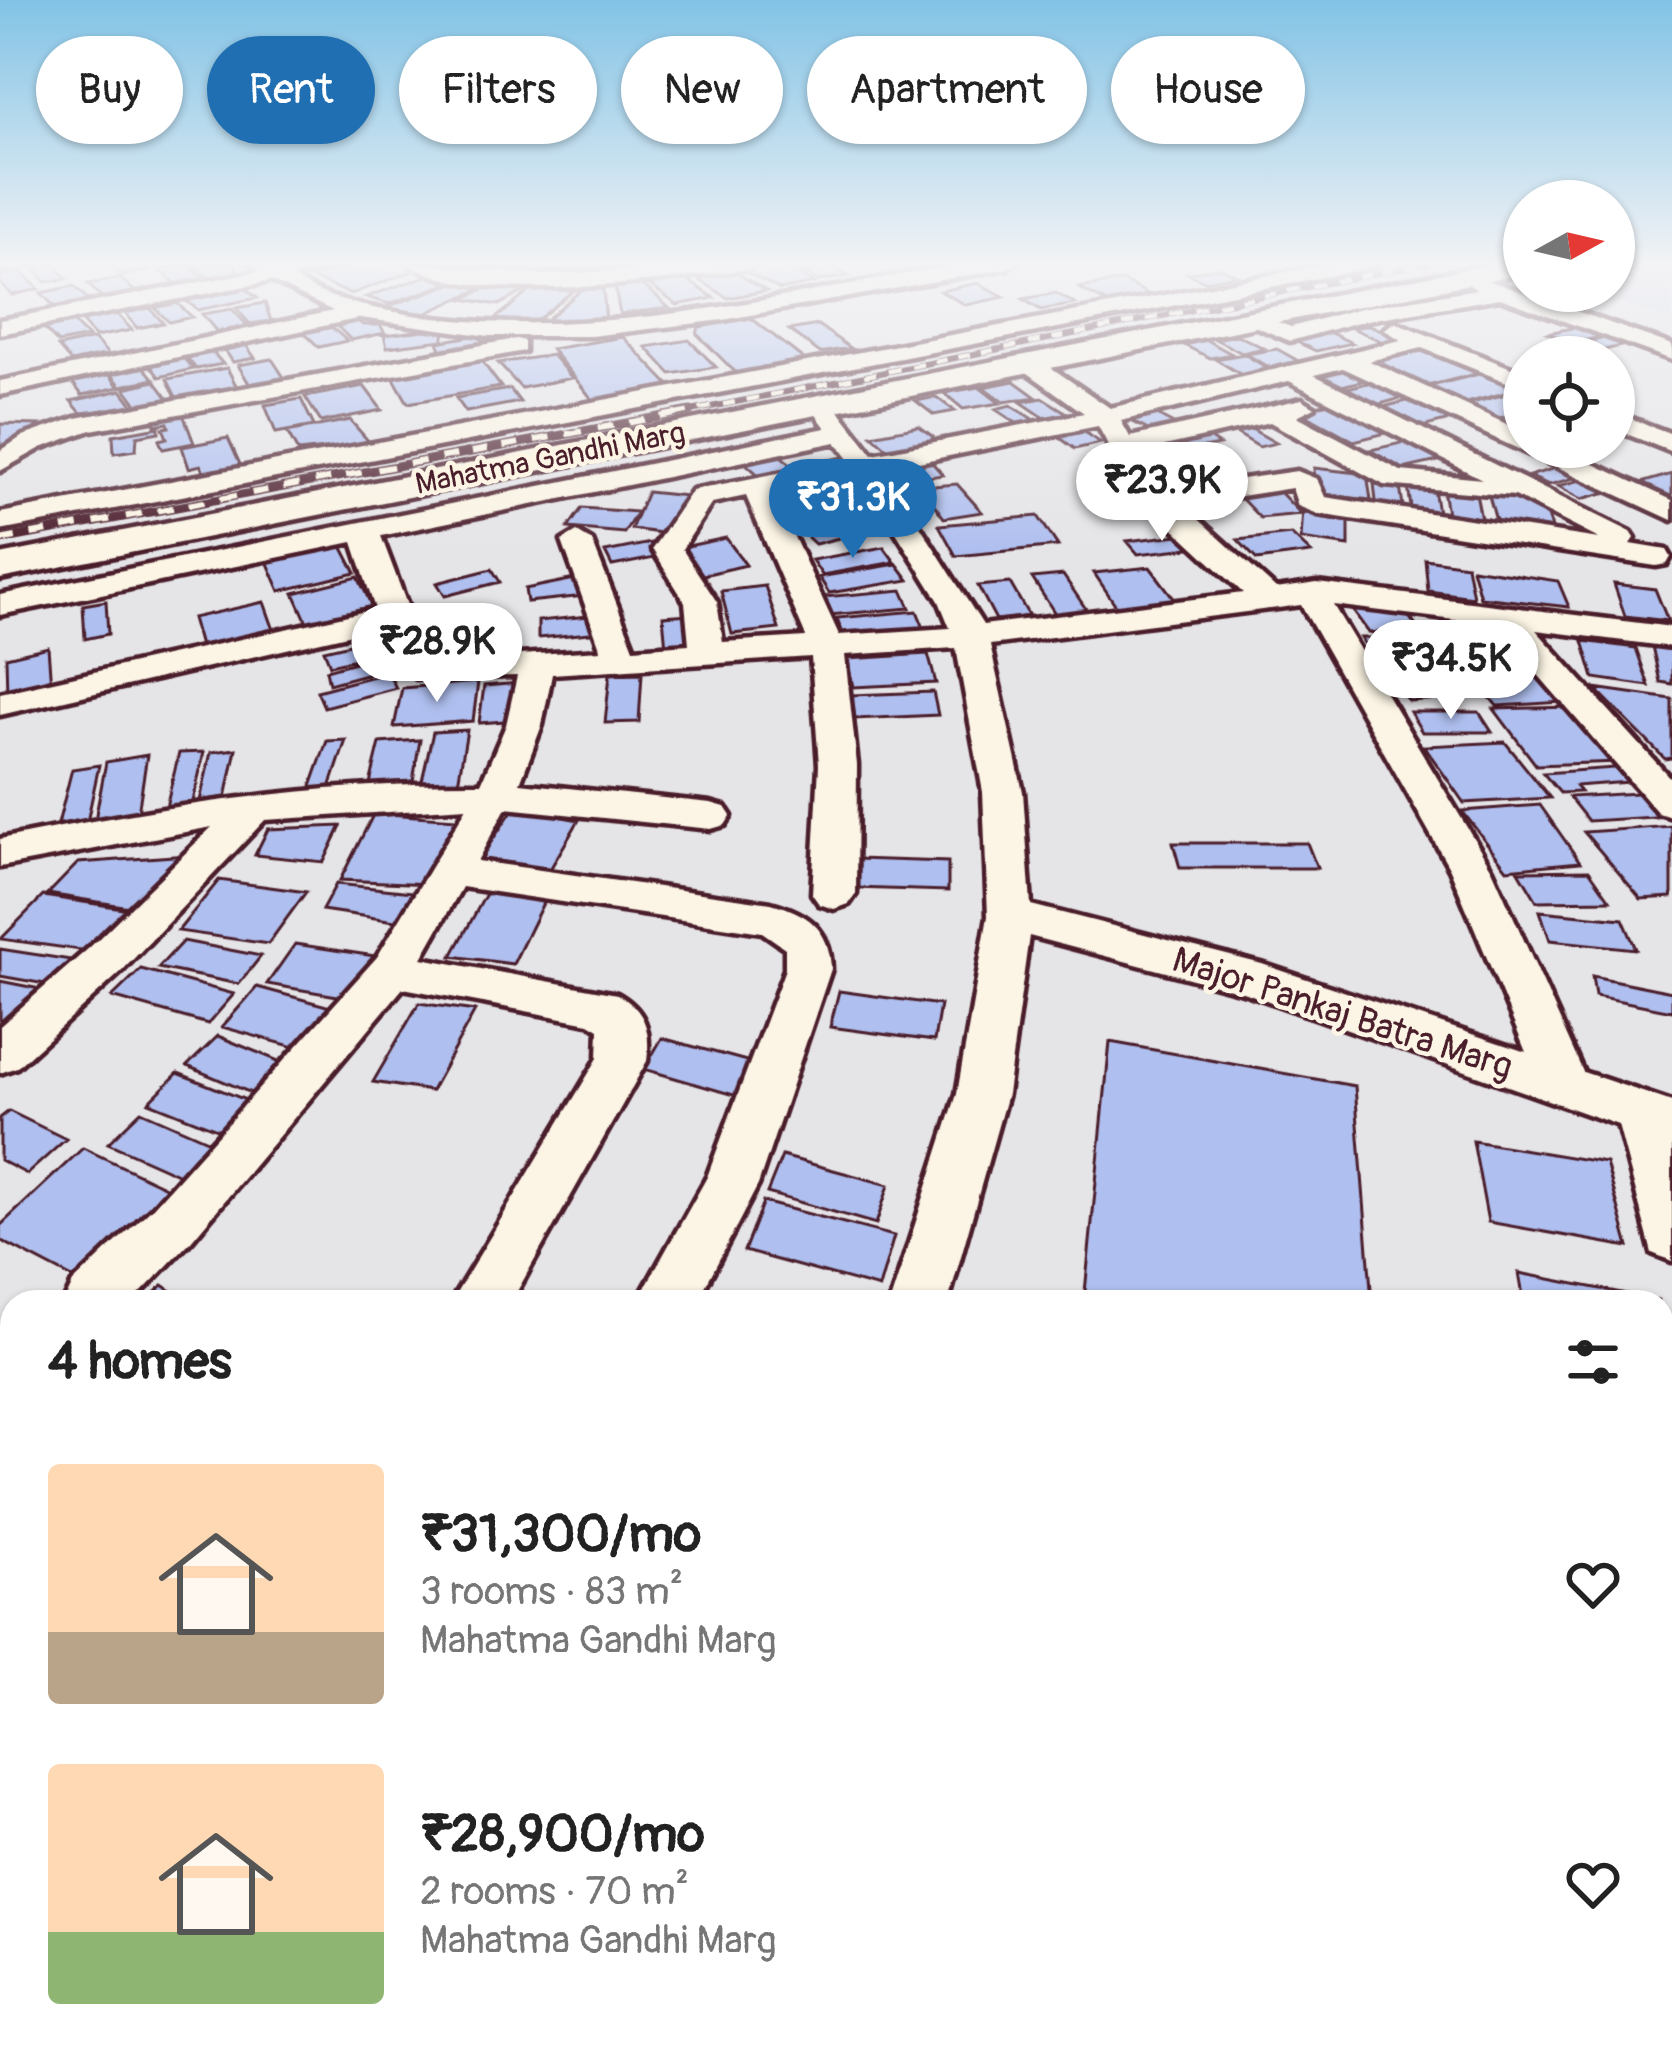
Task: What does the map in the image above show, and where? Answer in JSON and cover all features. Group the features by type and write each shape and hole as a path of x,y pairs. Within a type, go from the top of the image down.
{"main road":[{"name":"Mahatma Gandhi Marg","path":"0,555 950,358"},
{"name":"Mahatma Gandhi Marg","path":"0,567 842,433 975,358"}],"street":[{"path":"0,388 141,358"},
{"path":"0,463 32,442 85,423 451,358"},
{"path":"0,522 942,358"},
{"path":"1003,358 1106,417 1142,483 1266,597"},
{"path":"0,605 842,433 1106,417 1348,358"},
{"path":"1468,358 1503,372"},
{"path":"1472,358 1503,371"},
{"path":"1344,359 1503,432"},
{"path":"1290,372 1664,561"},
{"path":"1123,447 1342,398"},
{"path":"1635,411 1653,406"},
{"path":"1275,414 1394,479 1526,491"},
{"path":"21,421 85,423"},
{"path":"1635,426 1672,442"},
{"path":"707,653 701,602 667,549 702,496 756,485 842,433"},
{"path":"842,433 934,564 970,637 1003,792 1010,916 982,1094 923,1290"},
{"path":"1580,468 1672,511"},
{"path":"1158,500 1297,479 1307,485 1307,500 1318,505 1664,561"},
{"path":"756,485 827,646 838,765 834,894"},
{"path":"363,529 419,665 428,671 970,637 1311,593 1672,638"},
{"path":"577,541 621,658"},
{"path":"1311,593 1340,654 1436,803 1524,986 1564,1086"},
{"path":"0,704 396,614"},
{"path":"1507,618 1672,804"},
{"path":"105,1290 203,1190 393,969 495,795 518,742 537,664"},
{"path":"0,853 343,799 495,795 712,816"},
{"path":"0,1054 105,960 250,812"},
{"path":"449,871 771,918 791,927 808,944 808,970 731,1185 673,1290"},
{"name":"Major Pankaj Batra Marg","path":"1010,916 1171,954 1656,1118"},
{"path":"393,969 600,1006 620,1018 626,1037 622,1061 487,1290"},
{"path":"1656,1118 1672,1236"}],"building":[{"path":"184,358 193,369 159,377 147,361"},
{"path":"187,358 218,358 223,364 196,369"},
{"path":"555,358 572,378 521,388 498,363"},
{"path":"559,358 643,358 675,391 597,405"},
{"path":"656,358 707,358 716,367 671,374"},
{"path":"721,358 802,358 810,364 740,377"},
{"path":"1251,358 1274,372 1245,377 1215,359"},
{"path":"1253,358 1293,358 1309,367 1278,372"},
{"path":"1453,358 1484,372 1419,388 1360,361"},
{"path":"272,359 285,379 250,385 238,365"},
{"path":"481,360 501,387 408,403 392,375"},
{"path":"140,363 154,379 121,386 108,370"},
{"path":"1345,364 1374,378 1334,388 1305,372"},
{"path":"227,368 237,387 177,399 167,379"},
{"path":"106,370 119,387 82,395 69,378"},
{"path":"1483,373 1503,382 1503,393 1455,406 1419,389"},
{"path":"1380,380 1409,396 1373,406 1339,390"},
{"path":"155,381 170,401 139,407 125,388"},
{"path":"1014,381 1036,397 1004,402 983,387"},
{"path":"364,386 382,410 321,422 305,397"},
{"path":"979,387 1000,403 963,409 944,393"},
{"path":"510,389 520,402 466,412 456,398"},
{"path":"122,390 135,407 81,413 71,401"},
{"path":"1503,395 1503,417 1485,420 1457,407"},
{"path":"936,397 955,411 934,415 916,401"},
{"path":"1043,398 1072,416 1049,421 1021,402"},
{"path":"1419,398 1458,418 1422,427 1383,407"},
{"path":"301,399 314,426 276,433 265,405"},
{"path":"1333,402 1390,432 1354,441 1298,410"},
{"path":"1011,405 1040,424 1024,428 995,409"},
{"path":"1149,411 1181,428 1156,434 1125,418"},
{"path":"183,414 194,443 163,449 159,440 167,438 163,428 168,423 155,425 153,419"},
{"path":"350,420 371,444 298,452 287,432"},
{"path":"0,424 39,425 0,457"},
{"path":"919,426 937,440 889,450 872,435"},
{"path":"159,427 159,432 137,436 136,450 114,453 113,435"},
{"path":"1077,427 1101,443 1075,449 1052,432"},
{"path":"1248,427 1276,443 1259,447 1231,430"},
{"path":"1204,435 1219,445 1178,453 1163,443"},
{"path":"228,438 243,471 206,479 201,465 189,468 182,447"},
{"path":"1410,441 1443,460 1403,469 1370,450"},
{"path":"777,453 797,469 762,478 743,461"},
{"path":"1218,453 1238,475 1203,478 1183,456"},
{"path":"928,458 943,475 907,480 893,463"},
{"path":"1314,468 1367,474 1371,500 1315,494"},
{"path":"1555,468 1571,468 1585,475 1549,485 1529,476"},
{"path":"1672,474 1672,501 1637,484"},
{"path":"839,475 859,500 796,513 774,489"},
{"path":"1593,477 1618,489 1582,499 1558,486"},
{"path":"957,484 982,512 944,518 921,487"},
{"path":"1374,484 1400,487 1404,513 1377,510"},
{"path":"1408,486 1434,489 1439,518 1412,515"},
{"path":"1277,489 1301,514 1260,518 1236,493"},
{"path":"1443,489 1476,493 1482,524 1448,520"},
{"path":"647,492 687,496 668,534 631,529"},
{"path":"1489,496 1543,502 1554,534 1498,528"},
{"path":"855,503 869,514 802,530 789,518"},
{"path":"582,508 637,512 624,533 568,528"},
{"path":"1303,509 1349,515 1349,546 1301,539"},
{"path":"871,515 879,528 815,544 802,532"},
{"path":"1038,516 1058,546 956,556 939,525"},
{"path":"1187,534 1198,547 1138,554 1127,541"},
{"path":"1291,534 1311,553 1257,560 1238,540"},
{"path":"726,538 746,565 699,576 683,547"},
{"path":"656,542 665,556 612,566 605,552"},
{"path":"341,544 356,573 280,591 267,561"},
{"path":"884,547 895,562 822,575 812,560"},
{"path":"1425,559 1467,565 1473,597 1428,591"},
{"path":"897,564 909,580 829,593 819,577"},
{"path":"1150,567 1176,601 1117,607 1094,573"},
{"path":"1472,568 1558,581 1569,607 1480,597"},
{"path":"492,569 500,582 445,596 437,583"},
{"path":"1063,575 1088,612 1056,615 1032,578"},
{"path":"358,577 372,606 307,622 294,593"},
{"path":"575,579 585,596 527,602 525,589"},
{"path":"1010,583 1029,616 996,620 978,586"},
{"path":"1614,584 1655,589 1668,621 1625,616"},
{"path":"765,586 779,629 732,634 721,591"},
{"path":"902,590 910,608 829,615 823,597"},
{"path":"106,601 108,634 85,639 83,605"},
{"path":"264,602 275,633 201,650 192,618"},
{"path":"1403,609 1420,631 1369,633 1353,611"},
{"path":"917,611 924,628 843,635 837,618"},
{"path":"689,614 693,646 666,648 663,616"},
{"path":"599,615 601,632 538,638 538,621"},
{"path":"1492,625 1525,663 1470,665 1439,627"},
{"path":"384,636 390,651 330,665 324,650"},
{"path":"1361,638 1437,638 1444,649 1368,649"},
{"path":"1583,641 1636,648 1649,686 1594,678"},
{"path":"1652,646 1672,650 1672,684 1660,682"},
{"path":"48,647 51,686 7,696 6,657"},
{"path":"392,652 399,665 329,684 326,670"},
{"path":"1453,652 1467,670 1380,673 1368,655"},
{"path":"928,654 936,683 853,687 847,659"},
{"path":"1532,667 1564,702 1497,706 1467,670"},
{"path":"388,672 396,688 324,707 317,691"},
{"path":"642,673 639,722 605,723 610,674"},
{"path":"1457,674 1476,697 1409,701 1391,679"},
{"path":"478,682 473,721 394,727 402,688"},
{"path":"521,683 517,720 479,723 484,686"},
{"path":"1595,688 1672,699 1672,758 1665,759"},
{"path":"933,692 938,715 855,719 851,695"},
{"path":"1573,707 1618,762 1536,765 1494,709"},
{"path":"1410,712 1479,712 1492,732 1422,732"},
{"path":"467,730 458,783 421,785 433,732"},
{"path":"346,740 329,791 309,792 327,741"},
{"path":"420,740 413,781 370,784 380,743"},
{"path":"1505,742 1550,798 1464,803 1424,746"},
{"path":"236,749 226,798 200,801 211,752"},
{"path":"204,752 192,806 165,811 179,753"},
{"path":"147,755 138,813 95,820 106,762"},
{"path":"99,765 86,827 56,832 72,769"},
{"path":"1629,767 1643,781 1575,786 1580,792 1560,793 1543,773"},
{"path":"1654,792 1672,816 1588,821 1569,797"},
{"path":"1540,805 1580,862 1507,869 1462,811"},
{"path":"514,808 579,820 546,876 475,866"},
{"path":"374,813 457,819 430,884 340,880"},
{"path":"341,826 324,862 255,855 268,829"},
{"path":"1672,826 1672,897 1641,899 1584,832"},
{"path":"1173,843 1307,843 1317,868 1180,868"},
{"path":"187,855 142,909 48,894 78,863"},
{"path":"856,859 948,862 948,891 854,888"},
{"path":"1589,870 1610,900 1537,901 1519,871"},
{"path":"219,880 306,892 268,944 178,931"},
{"path":"336,884 413,892 402,922 322,910"},
{"path":"488,890 546,897 513,964 452,956"},
{"path":"43,896 136,910 88,951 1,939"},
{"path":"1540,911 1623,919 1636,949 1550,940"},
{"path":"183,941 261,956 239,984 158,968"},
{"path":"295,944 388,958 361,1000 267,984"},
{"path":"0,949 84,962 62,987 0,976"},
{"path":"141,969 234,994 208,1024 112,997"},
{"path":"1592,976 1672,992 1672,1011 1595,996"},
{"path":"0,981 50,991 0,1044"},
{"path":"257,987 349,1012 316,1053 222,1027"},
{"path":"839,991 940,1005 934,1041 830,1027"},
{"path":"419,1003 475,1011 431,1091 373,1082"},
{"path":"218,1036 281,1062 251,1093 187,1066"},
{"path":"662,1038 754,1063 737,1096 644,1069"},
{"path":"1110,1042 1355,1086 1371,1290 1085,1290"},
{"path":"178,1073 246,1100 219,1130 149,1102"},
{"path":"9,1111 66,1139 27,1174 0,1160 0,1118"},
{"path":"141,1111 216,1144 184,1177 108,1143"},
{"path":"1473,1141 1606,1163 1629,1247 1488,1222"},
{"path":"83,1148 174,1191 84,1284 0,1240 0,1226"},
{"path":"782,1156 889,1185 876,1224 767,1193"},
{"path":"763,1202 894,1236 879,1288 744,1251"},
{"path":"1519,1273 1607,1290 1522,1290"}],"railway":[{"path":"690,411 954,358"},
{"path":"0,540 690,411"},
{"path":"676,414 690,411"}]}
